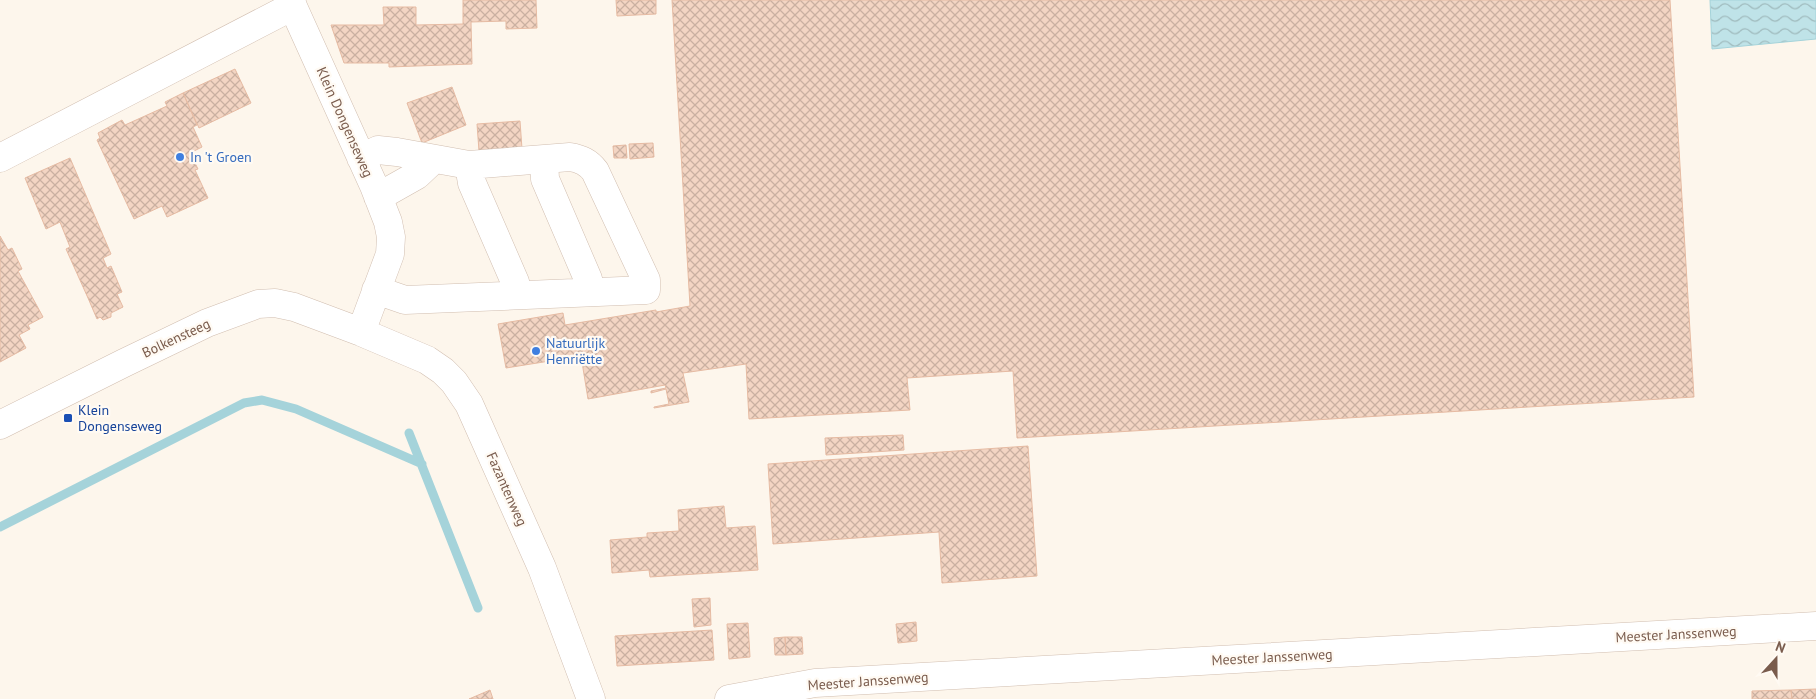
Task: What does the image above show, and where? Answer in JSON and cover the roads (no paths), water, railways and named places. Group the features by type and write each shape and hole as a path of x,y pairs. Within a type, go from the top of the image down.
{"street":[{"path":"0,158 292,3"},
{"name":"Klein Dongenseweg","path":"292,3 388,222 392,245 361,332"},
{"path":"361,158 378,150 469,165 570,157 580,159 588,163 595,171 646,280 646,290 404,300 376,290"},
{"path":"378,197 417,175 434,159"},
{"path":"544,159 544,179 588,279 590,292"},
{"path":"469,165 472,183 515,282 518,295"},
{"name":"Bolkensteeg","path":"0,425 207,323 258,304 275,303 294,307 361,332"},
{"name":"Fazantenweg","path":"361,332 427,360 444,371 469,404 542,568 592,699"},
{"name":"Meester Janssenweg","path":"729,699 815,683 1816,626"}],"water":[{"path":"1710,0 1816,0 1816,39 1712,49"}],"waterway":[{"path":"0,527 244,403 262,400 296,409 422,464"},
{"path":"409,433 478,608"}],"place":[{"name":"In 't Groen","path":"180,157"},
{"name":"Natuurlijk Henriëtte","path":"536,351"},
{"name":"Klein Dongenseweg","path":"68,418"}]}
